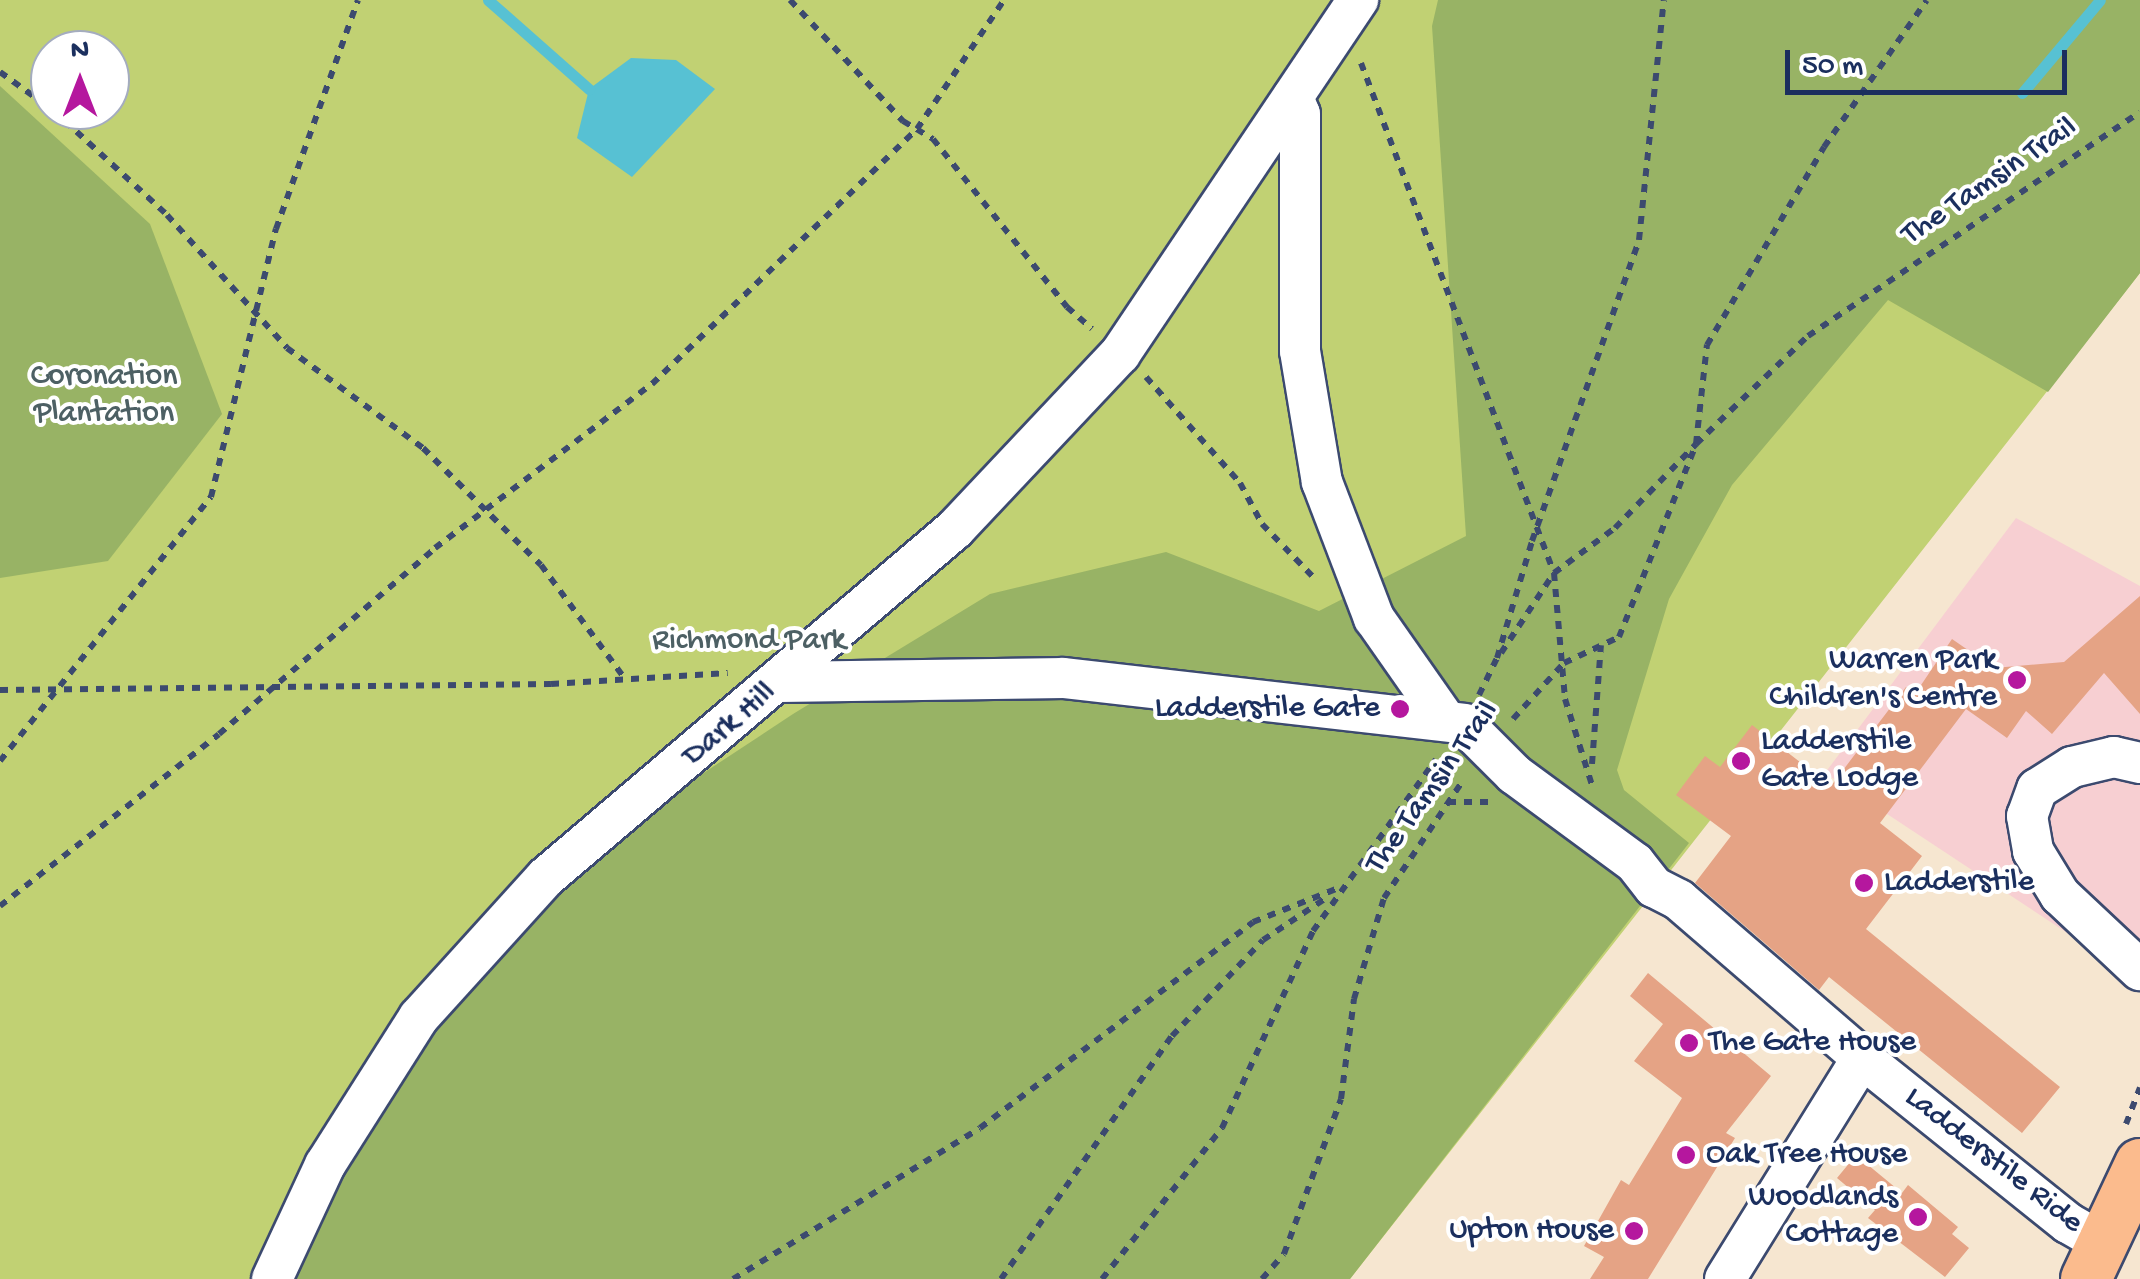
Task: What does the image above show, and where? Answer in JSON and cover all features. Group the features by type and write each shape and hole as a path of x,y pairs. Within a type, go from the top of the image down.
{"main road":[{"path":"2094,1261 2140,1164"}],"street":[{"name":"Dark Hill","path":"272,1279 326,1165 420,1018 546,876 790,675 955,530 1120,354 1353,7"},
{"path":"1293,97 1300,114 1300,351 1308,418 1322,482 1374,618 1444,718"},
{"path":"790,675 1064,678 1394,721 1444,718"},
{"name":"Ladderstile Ride","path":"1444,718 1464,724 1654,887 1679,900 1862,1058 2068,1222 2094,1261"},
{"path":"2140,762 2114,757 2072,767 2036,789 2027,816 2034,852 2060,896 2140,970"},
{"path":"1726,1279 1862,1058"}],"path":[{"path":"0,761 210,497 240,392 252,309 358,0"},
{"path":"790,0 917,129 933,139 1067,307 1171,399 1290,554 1374,618"},
{"path":"0,906 275,686 486,510 652,384 917,129 1004,0"},
{"path":"1498,658 1554,574 1615,528 1696,444 1707,344 1824,147 1927,0"},
{"path":"1353,7 1392,154 1554,574 1565,698 1591,775 1602,839"},
{"path":"0,72 30,94"},
{"name":"The Tamsin Trail","path":"1262,1279 1284,1254 1340,1098 1354,998 1384,898 1487,746 1564,663 1618,637 1696,444 1808,336 2140,112"},
{"path":"74,130 167,215 287,348 423,448 486,510 541,565 625,679"},
{"path":"1591,775 1601,645"},
{"path":"0,690 790,675"},
{"path":"733,1279 980,1128 1253,922 1342,887 1263,940 1172,1036 1001,1279"}],"shaded area":[{"name":"Warren Park Children's Centre","path":"2016,518 2140,586 2140,981 1825,773"}],"green space":[{"name":"Richmond Park","path":"0,0 2140,0 2140,273 1350,1279 0,1279"},
{"path":"1438,0 2140,0 2140,273 2048,392 1888,300 1732,485 1669,599 1617,770 1624,790 1689,843 1350,1279 272,1279 325,1165 546,877 793,714 990,594 1166,552 1319,611 1466,536 1432,26"},
{"name":"Coronation Plantation","path":"0,86 30,114 30,130 48,130 150,224 222,414 108,561 0,578"}],"water":[{"path":"631,58 676,60 715,89 632,177 577,138 589,89"}],"building":[{"path":"2140,596 2140,714 2104,673 2052,734 2026,711 2007,738 1966,709 1880,823 1922,856 1866,929 2060,1087 2022,1133 1829,977 1819,990 1695,883 1731,836 1676,795 1705,756 1720,767 1752,725 1831,786 1906,687 1915,694 1952,639 1994,668 2064,662"},
{"path":"1648,973 1771,1076 1726,1133 1735,1138 1648,1279 1590,1279 1604,1257 1584,1246 1621,1180 1629,1185 1682,1098 1634,1061 1663,1024 1630,996"},
{"name":"Woodlands Cottage","path":"1856,1155 1902,1193 1908,1185 1958,1227 1952,1234 1969,1248 1945,1277 1868,1218 1875,1210 1837,1178"}],"waterway":[{"path":"488,0 589,89"},
{"path":"2022,93 2100,0"}],"place":[{"name":"Warren Park Children's Centre","path":"2017,680"},
{"name":"Ladderstile Gate","path":"1400,709"},
{"name":"Ladderstile Gate Lodge","path":"1741,761"},
{"name":"Ladderstile","path":"1864,883"},
{"name":"The Gate House","path":"1689,1043"},
{"name":"Oak Tree House","path":"1686,1155"},
{"name":"Woodlands Cottage","path":"1918,1217"},
{"name":"Upton House","path":"1634,1231"}]}
